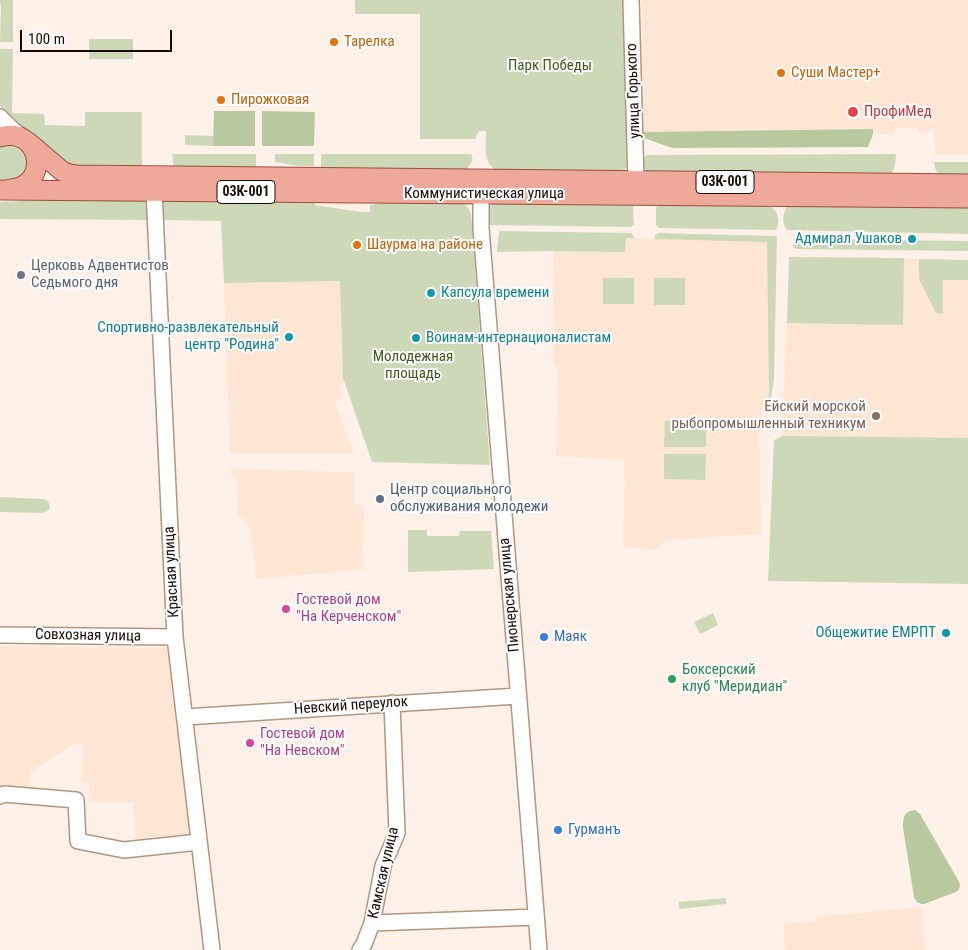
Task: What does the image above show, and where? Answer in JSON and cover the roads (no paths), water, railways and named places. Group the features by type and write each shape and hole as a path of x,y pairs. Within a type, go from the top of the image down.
{"main road":[{"name":"03К-001","path":"0,137 8,135 28,142 35,151 37,163 34,175 27,184 22,187 3,189"},
{"name":"Коммунистическая улица","path":"28,142 62,172 76,175 481,187 968,198"},
{"name":"Коммунистическая улица","path":"3,189 154,191 481,187 636,182 968,184"}],"street":[{"name":"улица Горького","path":"631,0 636,182"},
{"path":"0,117 28,142"},
{"name":"Пионерская улица","path":"481,187 481,228 538,950"},
{"name":"Красная улица","path":"154,191 175,637 212,950"},
{"name":"Совхозная улица","path":"0,635 175,637"},
{"name":"Невский переулок","path":"185,717 518,696"},
{"name":"Камская улица","path":"360,950 372,923 383,866 397,832 392,703"},
{"path":"0,796 4,794 76,800 78,841 124,850 199,842"},
{"path":"372,923 536,917"}],"place":[{"name":"Тарелка","path":"334,42"},
{"name":"Суши Мастер+","path":"781,73"},
{"name":"Пирожковая","path":"221,100"},
{"name":"ПрофиМед","path":"853,112"},
{"name":"Адмирал Ушаков","path":"912,239"},
{"name":"Шаурма на районе","path":"357,245"},
{"name":"Церковь Адвентистов Седьмого дня","path":"21,275"},
{"name":"Капсула времени","path":"431,293"},
{"name":"Спортивно-развлекательный центр \"Родина\"","path":"289,337"},
{"name":"Воинам-интернационалистам","path":"416,338"},
{"name":"Ейский морской рыбопромышленный техникум","path":"876,416"},
{"name":"Центр социального обслуживания молодежи","path":"380,499"},
{"name":"Гостевой дом \"На Керченском\"","path":"286,609"},
{"name":"Общежитие ЕМРПТ","path":"946,633"},
{"name":"Маяк","path":"544,637"},
{"name":"Боксерский клуб \"Меридиан\"","path":"672,679"},
{"name":"Гостевой дом \"На Невском\"","path":"250,743"},
{"name":"Гурманъ","path":"558,830"}],"park label":[{"name":"Парк Победы","path":"550,66"},
{"name":"Молодежная площадь","path":"413,366"}]}
